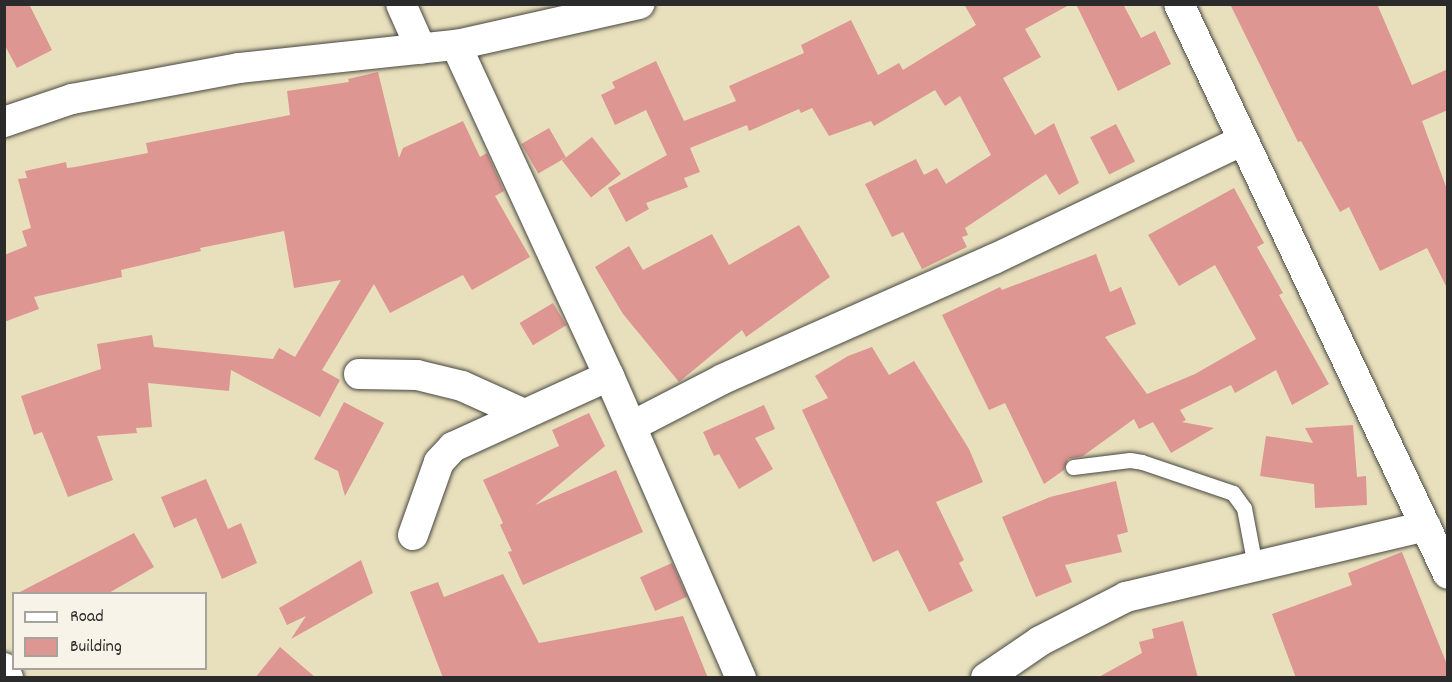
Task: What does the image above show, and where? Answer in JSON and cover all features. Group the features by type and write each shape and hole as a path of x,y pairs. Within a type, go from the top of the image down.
{"street":[{"path":"401,4 421,49"},
{"path":"4,122 72,99 239,68 456,45 639,4"},
{"path":"1179,4 1448,574"},
{"path":"456,45 632,426 741,678"},
{"path":"632,426 723,379 994,259 1243,140"},
{"path":"359,374 417,375 462,386 524,414"},
{"path":"413,535 439,462 453,447 609,376"},
{"path":"986,678 1040,641 1126,597 1426,526"},
{"path":"4,669 9,678"}],"lane":[{"path":"1073,467 1142,462 1233,493 1244,508 1255,566"}],"building":[{"path":"4,4 29,4 52,50 17,68 4,44"},
{"path":"964,4 1071,4 1025,29 1041,57 1003,78 1035,135 1054,123 1079,183 1059,195 1046,174 965,228 968,235 962,237 967,247 922,269 903,232 892,237 865,184 916,159 924,175 937,168 946,184 991,155 960,96 945,106 935,90 874,126 871,121 829,136 812,108 801,113 799,109 749,131 747,125 690,148 700,172 684,178 688,187 646,203 649,209 626,222 608,188 667,155 646,110 615,125 601,95 615,88 612,82 656,61 684,121 736,101 729,86 804,53 801,45 851,20 878,75 899,63 903,70 976,25"},
{"path":"1076,4 1123,4 1141,38 1155,31 1171,64 1118,91"},
{"path":"1230,4 1377,4 1412,85 1448,69 1448,110 1422,121 1448,192 1448,290 1427,248 1380,271 1349,207 1340,212 1301,141 1298,142"},
{"path":"378,72 399,158 403,148 463,121 480,157 487,153 504,191 495,196 530,257 472,290 463,275 390,313 374,284 322,370 340,380 320,417 231,370 229,391 148,383 152,427 136,428 137,433 97,436 113,480 68,497 42,432 34,435 21,396 101,369 97,344 152,335 154,347 273,359 279,348 295,357 341,280 294,288 284,231 200,248 201,251 121,270 122,277 34,297 39,309 4,322 4,255 27,246 22,231 31,228 18,179 27,178 25,171 66,162 67,168 75,167 148,153 146,143 290,115 287,91 349,82 348,79"},
{"path":"1116,124 1135,161 1109,175 1090,137"},
{"path":"549,128 566,157 538,173 521,144"},
{"path":"592,137 621,174 591,197 562,160"},
{"path":"1234,188 1264,243 1257,247 1283,293 1279,295 1329,384 1292,405 1276,370 1235,393 1231,385 1180,410 1186,420 1182,422 1214,428 1171,453 1153,422 1139,429 1134,419 1083,456 1068,459 1064,470 1044,484 1005,403 989,410 942,315 1000,287 1002,290 1096,254 1110,292 1121,287 1136,324 1105,337 1147,394 1195,374 1256,339 1215,265 1179,286 1148,235"},
{"path":"799,225 830,277 746,337 742,330 679,382 623,314 595,267 629,246 643,270 712,234 729,265"},
{"path":"553,303 566,325 533,345 520,323"},
{"path":"872,347 889,375 914,361 969,449 983,482 936,502 964,560 959,563 973,591 929,612 898,550 873,562 802,410 828,398 815,376 848,356"},
{"path":"344,402 384,423 345,496 338,471 314,459"},
{"path":"764,405 775,429 755,438 773,469 739,489 719,454 714,456 703,432"},
{"path":"589,413 605,446 535,505 616,470 643,532 523,585 508,552 512,551 500,525 503,523 483,480 559,446 552,430"},
{"path":"1353,425 1357,477 1366,476 1367,505 1315,508 1314,484 1260,476 1266,436 1313,443 1305,428"},
{"path":"206,479 228,529 241,523 257,563 222,579 196,518 174,528 161,497"},
{"path":"1116,481 1128,532 1117,535 1122,552 1065,565 1072,582 1036,597 1002,517 1050,497"},
{"path":"134,533 154,567 110,592 20,592"},
{"path":"1402,552 1448,667 1448,678 1296,678 1272,614 1352,585 1348,573"},
{"path":"361,560 373,593 291,639 306,616 287,625 279,608"},
{"path":"672,563 687,597 655,611 640,577"},
{"path":"503,574 539,643 683,616 708,678 443,678 410,592 438,582 444,597"},
{"path":"1183,621 1198,678 1097,678 1142,653 1139,642 1154,638 1152,629"},
{"path":"280,647 316,678 255,678"}]}
